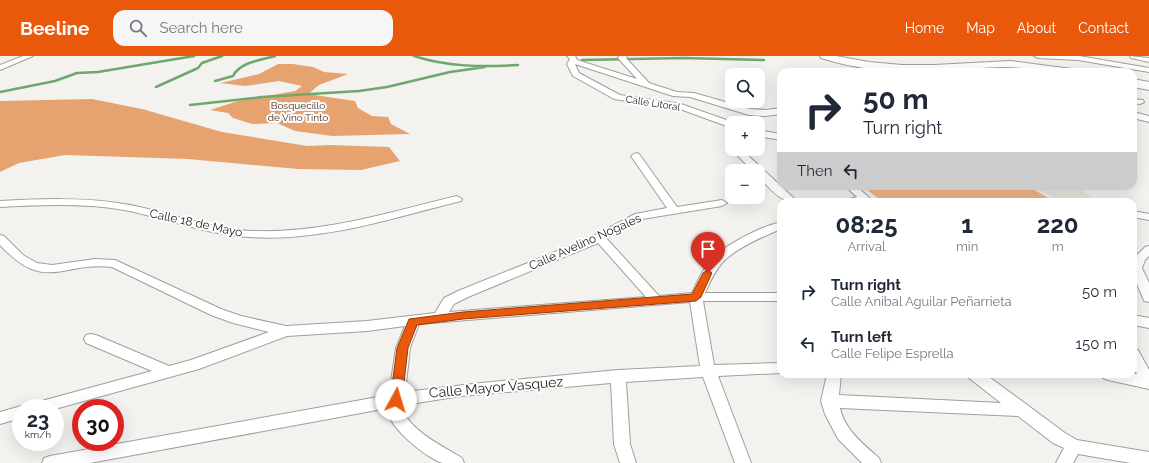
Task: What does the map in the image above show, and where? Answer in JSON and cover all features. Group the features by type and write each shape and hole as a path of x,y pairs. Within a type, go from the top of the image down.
{"highway":[{"path":"825,56 846,62 864,64 946,68 1004,64 1038,68"},
{"path":"1137,84 1149,86"}],"street":[{"path":"0,68 29,56"},
{"path":"622,56 632,71 646,85"},
{"path":"1038,56 1070,57 1149,70"},
{"path":"1100,56 1110,63"},
{"path":"1134,56 1149,60"},
{"path":"572,59 676,94 691,95 749,112 766,113 777,112"},
{"name":"Calle Litoral","path":"572,59 571,64 576,74 608,94 635,101 681,107 725,123"},
{"path":"1137,117 1149,119"},
{"path":"765,128 777,129"},
{"path":"765,134 777,136"},
{"path":"636,156 674,212"},
{"path":"743,156 777,189"},
{"path":"778,190 788,198"},
{"path":"855,190 864,198"},
{"name":"Calle 18 de Mayo","path":"1,204 106,204 233,233 275,234 316,232 457,199"},
{"name":"Calle Avelino Nogales","path":"439,317 449,302 462,294 599,238 623,223 639,216 674,212 722,203"},
{"path":"1137,215 1149,217"},
{"path":"743,463 708,370 696,297 708,273 719,259 752,237 777,227"},
{"path":"0,238 18,256 39,268 48,269 107,262 147,279 216,312 238,320 286,331 367,326 412,322 439,317 696,297 777,297"},
{"path":"599,238 657,301"},
{"path":"1149,250 1137,263 1138,284 1149,298"},
{"path":"1137,321 1149,323"},
{"path":"412,322 402,348 395,412 400,422 413,437 456,463"},
{"path":"64,401 168,373 243,348 286,331"},
{"path":"91,339 154,365 168,373"},
{"path":"1137,361 1149,382"},
{"name":"Calle Mayor Vasquez","path":"50,463 396,400 416,395 618,376 708,370 777,368"},
{"path":"618,376 622,444 628,463"},
{"path":"833,378 830,387 830,401 833,419 840,430 873,463"},
{"path":"979,378 1059,438 1074,446 1149,459"},
{"path":"1128,378 1149,382"},
{"path":"830,401 1022,410"},
{"path":"0,418 12,415"},
{"path":"1064,463 1074,446"}],"shaded area":[{"path":"867,190 1035,190 1048,198 878,198"},
{"path":"1040,190 1081,190 1092,197 1090,198 1053,198"}],"green space":[{"name":"Bosquecillo de Vino Tinto","path":"278,64 293,64 313,67 324,72 348,74 319,85 308,94 355,101 358,108 372,116 388,117 391,124 410,134 332,136 295,131 277,123 252,124 233,118 228,113 210,110 238,101 295,91 302,86 279,81 245,86 220,83 259,74"},
{"name":"Bosquecillo de Vino Tinto","path":"92,99 142,109 222,132 307,146 330,145 389,147 400,161 361,170 298,169 188,159 65,155 19,163 0,172 0,101"}],"waterway":[{"path":"0,92 55,81 77,73 98,72 194,56"},
{"path":"156,87 198,68 202,63 222,56"},
{"path":"215,81 233,76 236,71 257,60 275,56"},
{"path":"414,56 427,60 452,64 491,66 518,65"},
{"path":"582,60 683,58 764,60"},
{"path":"190,105 262,97 359,91 387,87 450,72 485,67"}],"route":[{"path":"396,400 402,348 412,322 439,317 696,297 708,273"}]}
